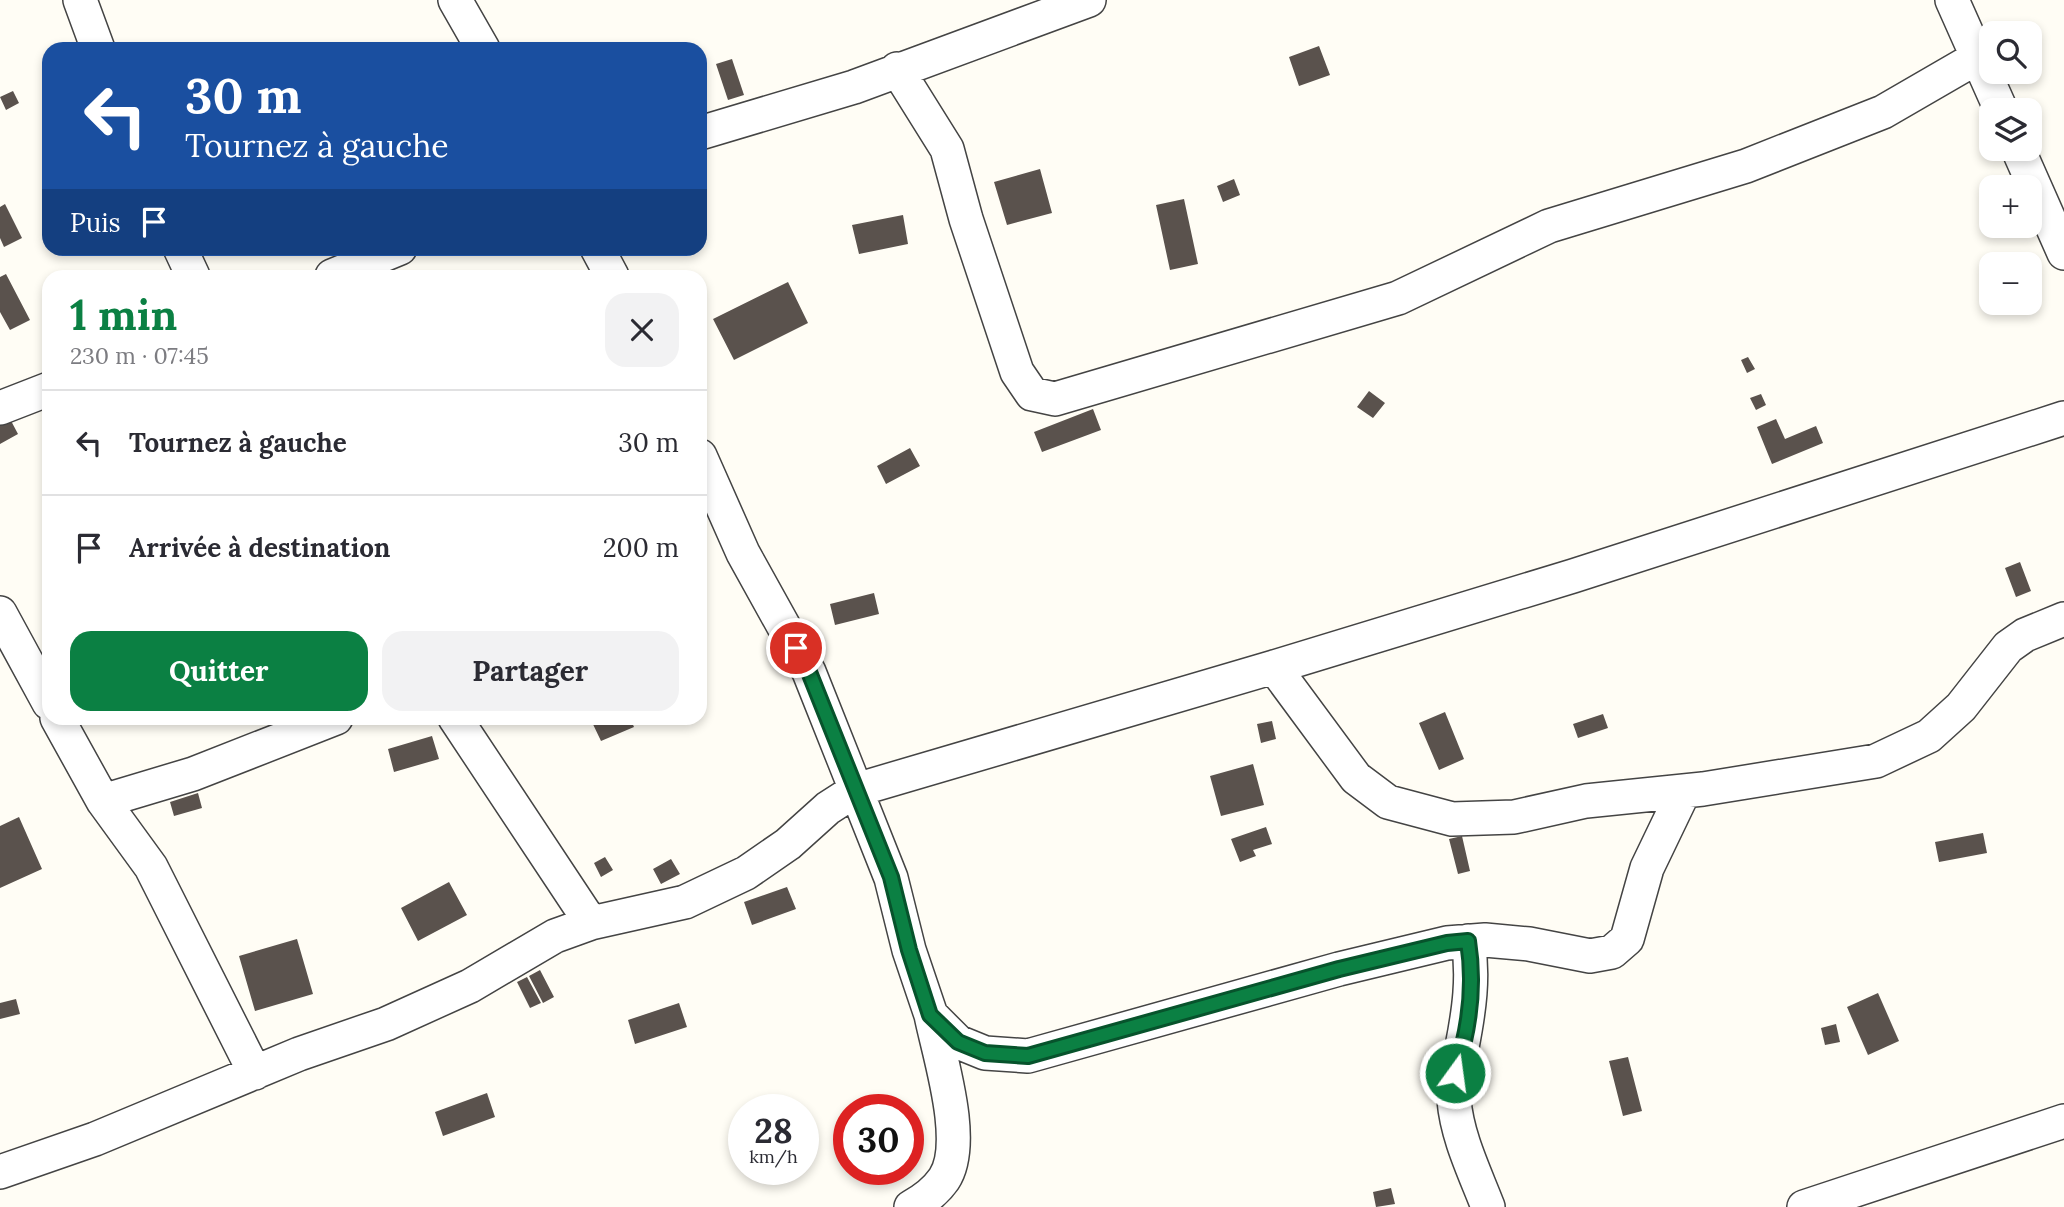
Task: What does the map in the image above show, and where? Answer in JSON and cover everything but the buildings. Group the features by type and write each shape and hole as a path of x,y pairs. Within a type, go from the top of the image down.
{"street":[{"path":"80,0 95,42"},
{"path":"455,0 479,42"},
{"path":"707,130 854,87 897,69 952,53 1000,31 1089,0"},
{"path":"1952,0 1996,98"},
{"path":"897,69 947,149 966,219 1017,372 1032,394 1055,399 1398,299 1549,226 1746,166 1883,113 1978,57"},
{"path":"2023,161 2064,253"},
{"path":"347,270 381,256"},
{"path":"0,408 42,392"},
{"path":"0,1172 95,1139 441,1000 470,986 524,952 591,923 685,902 746,873 788,844 828,808 856,790 1573,576 2064,418"},
{"path":"707,472 743,553 809,672 891,877 909,950 930,1015 953,1129 952,1157 945,1177 928,1198 911,1207"},
{"path":"0,613 42,690"},
{"path":"1274,667 1356,778 1388,802 1452,819 1514,817 1586,801 1684,791 1876,761 1929,736 1961,707 2008,647 2025,635 2064,619"},
{"path":"61,725 103,801 151,867 255,1073"},
{"path":"103,801 193,774 319,725"},
{"path":"460,725 591,923"},
{"path":"930,1015 958,1042 985,1053 1028,1056 1339,969 1447,943 1468,941 1529,944 1590,956 1612,952 1627,939 1647,868 1684,791"},
{"path":"1468,941 1473,968 1469,1013 1455,1073 1454,1101 1462,1138 1489,1207"},
{"path":"1804,1207 2064,1121"}],"route":[{"path":"796,648 809,672 891,877 909,950 930,1015 958,1042 985,1053 1028,1056 1339,969 1447,943 1468,941 1473,968 1469,1013 1455,1073"}]}
